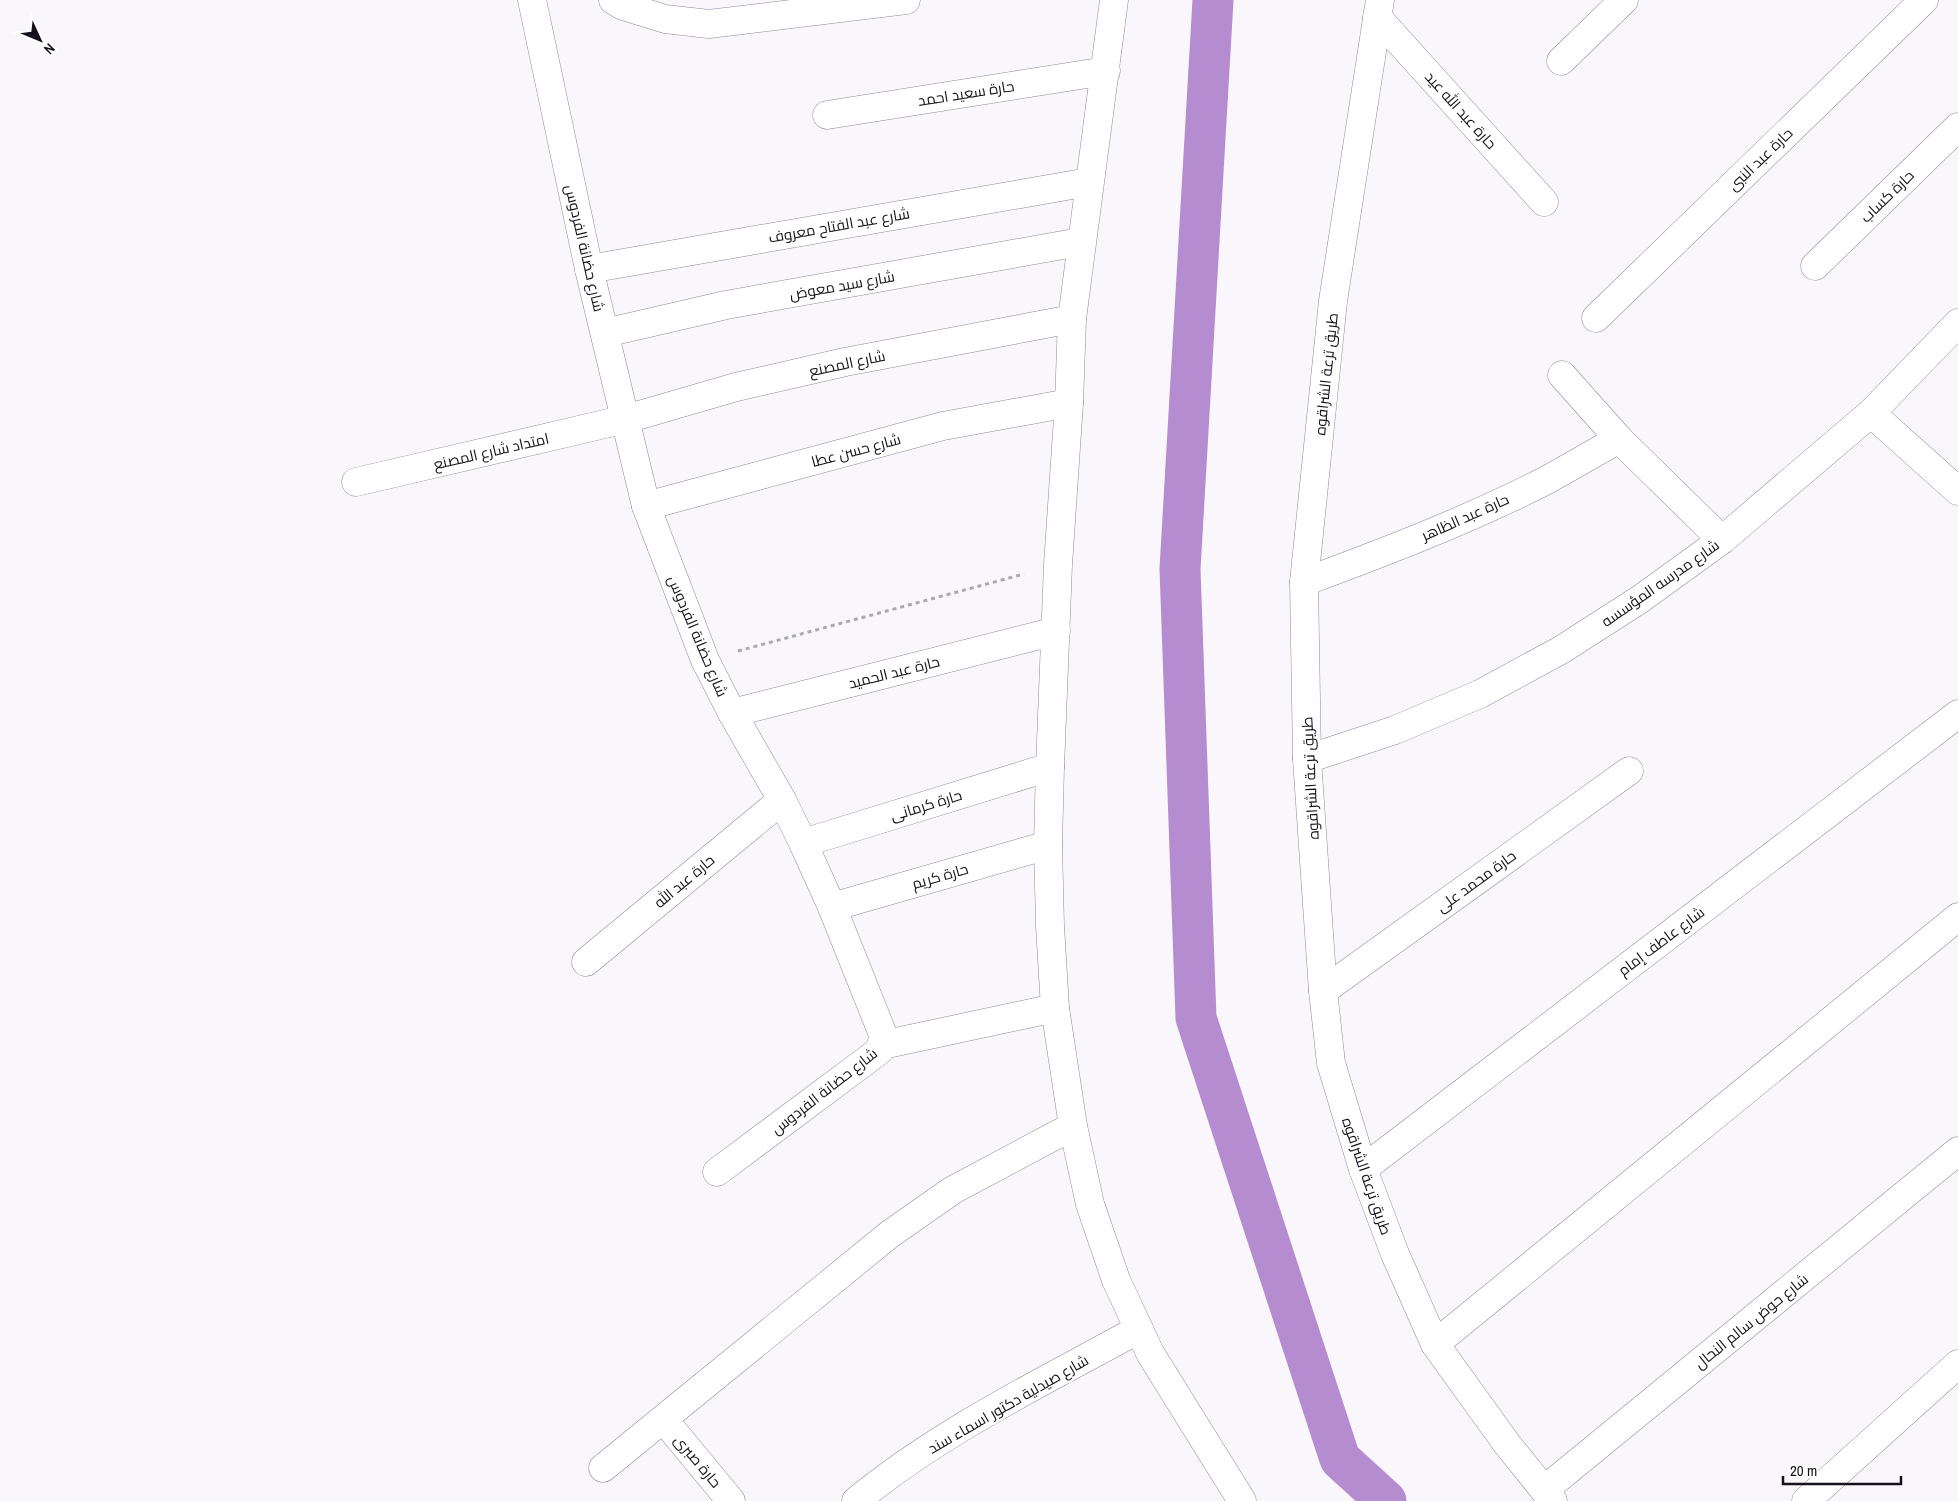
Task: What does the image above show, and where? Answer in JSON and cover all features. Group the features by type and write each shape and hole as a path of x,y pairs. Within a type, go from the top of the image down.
{"street":[{"name":"شارع حضانة الفردوس","path":"532,0 589,269 646,506 705,660 732,713 782,800 803,843 832,908 882,1032 882,1045 879,1051 718,1172"},
{"path":"613,0 623,6 665,19 709,24 906,0"},
{"path":"1114,0 1106,71 1080,242 1072,319 1069,403 1058,565 1048,845 1055,1008 1073,1126 1090,1204 1116,1280 1150,1353 1242,1501"},
{"name":"حارة عبد النبى","path":"1596,318 1924,0"},
{"path":"1561,61 1613,4"},
{"name":"حارة عبد الله عيد","path":"1379,9 1544,202"},
{"name":"طريق ترعة الشراقوه","path":"1379,9 1334,301 1304,582 1307,759 1323,991 1331,1063 1363,1169 1394,1254 1435,1344 1507,1444 1548,1496"},
{"name":"حارة سعيد احمد","path":"827,115 1106,71"},
{"name":"حارة كساب","path":"1815,266 1958,127"},
{"name":"شارع عبد الفتاح معروف","path":"589,269 1089,182"},
{"name":"شارع سيد معوض","path":"605,333 726,305 1080,242"},
{"name":"شارع المصنع","path":"626,419 736,387 827,366 1072,319"},
{"name":"شارع مدرسه المؤسسه","path":"1307,759 1395,730 1480,694 1561,650 1639,600 1722,540 1871,413 1957,326"},
{"path":"1562,375 1620,439 1722,540"},
{"name":"شارع حسن عطا","path":"646,506 943,426 1069,403"},
{"path":"1871,413 1958,492"},
{"name":"امتداد شارع المصنع","path":"356,482 626,419"},
{"name":"حارة عبد الظاهر","path":"1304,582 1385,552 1464,519 1542,482 1620,439"},
{"name":"حارة عبد الحميد","path":"732,713 1056,631"},
{"name":"شارع عاطف إمام","path":"1363,1169 1958,714"},
{"name":"حارة كرمانى","path":"803,843 1050,767"},
{"name":"حارة محمد على","path":"1323,991 1629,771"},
{"name":"حارة عبد الله","path":"586,962 782,800"},
{"name":"حارة كريم","path":"832,908 1048,845"},
{"path":"1435,1344 1958,917"},
{"path":"882,1045 1055,1008"},
{"path":"603,1468 883,1241 933,1204 953,1190 1073,1126"},
{"name":"شارع حوض سالم النحال","path":"1548,1496 1958,1150"},
{"name":"شارع صيدلية دكتور اسماء سند","path":"856,1501 883,1479 970,1422 1139,1330"},
{"path":"1806,1501 1958,1364"},
{"name":"حارة صبرى","path":"664,1420 731,1501"}],"path":[{"path":"705,660 1058,565"}],"waterway":[{"path":"1213,0 1180,569 1196,1018 1340,1459 1386,1501"}]}
